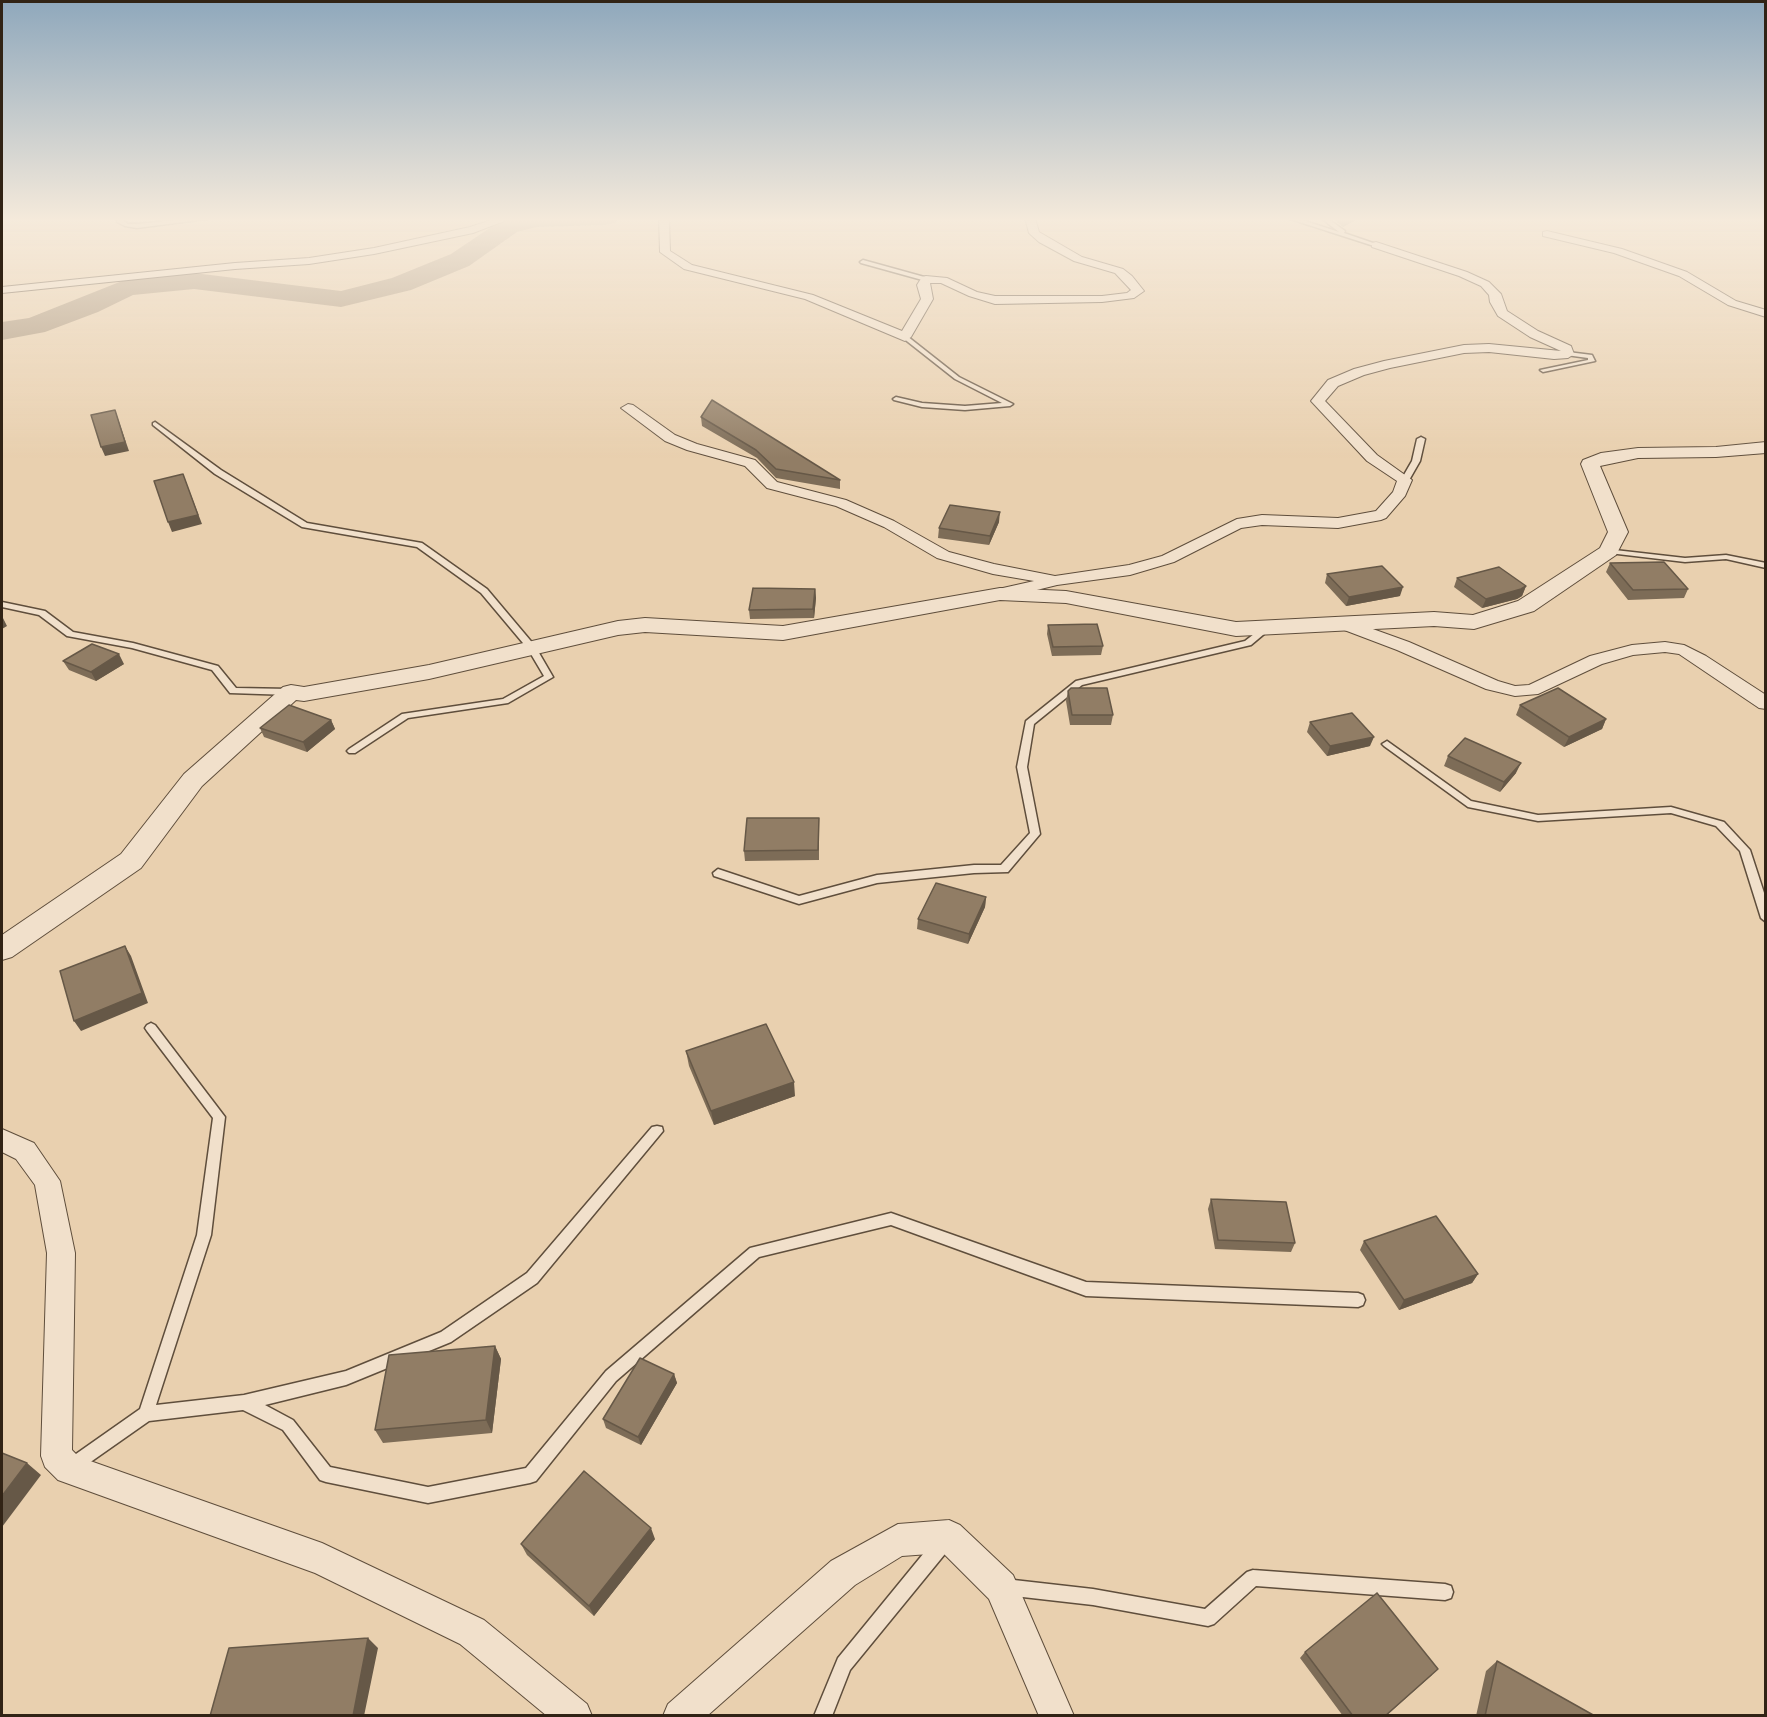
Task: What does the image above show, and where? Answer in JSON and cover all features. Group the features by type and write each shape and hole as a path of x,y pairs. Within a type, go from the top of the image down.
{"street":[{"path":"812,298 905,337 927,298"},
{"path":"988,298 995,300 1110,298"},
{"path":"2,949 131,861 193,780 291,692 304,694 429,672 618,628 645,625 783,633 1000,594 1057,580 1130,570 1168,559 1237,524 1262,520 1338,523 1381,515 1400,493 1405,480 1372,458 1318,401 1333,383 1359,372 1464,349 1489,348 1554,355 1568,354 1567,349 1534,334 1502,313 1496,298"},
{"path":"1724,298 1766,314"},
{"path":"628,408 670,438 692,447 750,463 772,486 841,503 889,524 943,555 993,569 1057,580"},
{"path":"1000,594 1066,597 1236,629 1434,619 1474,622 1526,606 1609,551 1618,532 1590,464 1600,459 1638,453 1716,452 1766,447"},
{"path":"1345,624 1403,646 1492,685 1515,691 1532,690 1596,660 1632,650 1665,647 1684,650 1766,704"},
{"path":"2,1140 25,1150 47,1181 61,1253 56,1456 69,1469 322,1558 472,1632 575,1716"},
{"path":"680,1716 843,1573 898,1540 949,1536 1001,1587 1058,1716"}],"lane":[{"path":"896,399 922,405 965,408 1010,404 957,378 905,337"},
{"path":"1543,370 1592,361 1590,356 1568,354"},
{"path":"155,424 218,472 305,525 419,545 484,591 532,648 549,677 505,701 405,716 351,752"},
{"path":"1405,480 1416,461 1421,439"},
{"path":"1609,551 1685,560 1726,557 1766,566"},
{"path":"2,605 42,613 70,634 133,646 215,668 233,691 291,692"},
{"path":"718,873 799,900 877,879 974,869 1004,869 1035,834 1022,767 1029,723 1079,683 1248,643 1267,627"},
{"path":"1387,744 1468,804 1538,818 1671,810 1720,824 1744,850 1766,918"},
{"path":"146,1414 204,1235 219,1117 151,1028"},
{"path":"69,1469 146,1414 244,1402 346,1378 446,1337 532,1278 657,1131"},
{"path":"244,1402 288,1425 326,1474 428,1495 530,1475 611,1376 756,1252 891,1219 1086,1289 1358,1300"},
{"path":"823,1716 844,1664 949,1536"},
{"path":"1001,1587 1093,1597 1208,1618 1253,1578 1445,1592"}],"building":[{"path":"712,400 840,480 776,469 756,450 701,417"},
{"path":"115,410 125,442 101,447 91,415"},
{"path":"183,474 198,515 168,522 154,481"},
{"path":"950,505 1000,512 990,536 939,528"},
{"path":"1664,562 1688,589 1633,590 1610,563"},
{"path":"1382,566 1403,587 1349,597 1327,574"},
{"path":"1499,567 1526,586 1486,599 1457,578"},
{"path":"753,588 815,589 813,609 749,610"},
{"path":"1097,624 1103,646 1053,647 1048,625"},
{"path":"92,644 119,654 91,672 63,661"},
{"path":"1071,688 1107,688 1113,715 1072,715 1068,691"},
{"path":"1558,688 1606,719 1569,737 1520,705"},
{"path":"289,705 331,720 303,742 260,728"},
{"path":"1352,713 1374,737 1330,746 1310,722"},
{"path":"1465,738 1521,763 1504,782 1448,756"},
{"path":"747,818 819,818 818,850 744,851"},
{"path":"936,883 986,897 969,934 918,919"},
{"path":"125,946 142,993 74,1021 60,971"},
{"path":"766,1024 794,1082 711,1111 686,1051"},
{"path":"1211,1199 1286,1202 1295,1243 1218,1240"},
{"path":"1436,1216 1478,1274 1404,1300 1364,1241"},
{"path":"495,1346 486,1420 375,1430 389,1355"},
{"path":"640,1358 674,1374 638,1437 603,1419"},
{"path":"2,1453 27,1463 2,1496"},
{"path":"584,1471 651,1528 589,1606 521,1544"},
{"path":"1377,1593 1438,1669 1385,1716 1353,1716 1305,1652"},
{"path":"368,1638 353,1716 210,1716 229,1648"},
{"path":"1497,1661 1595,1716 1485,1716"}],"waterway":[{"path":"2,331 35,326 104,298"},
{"path":"334,298 344,298"}]}
